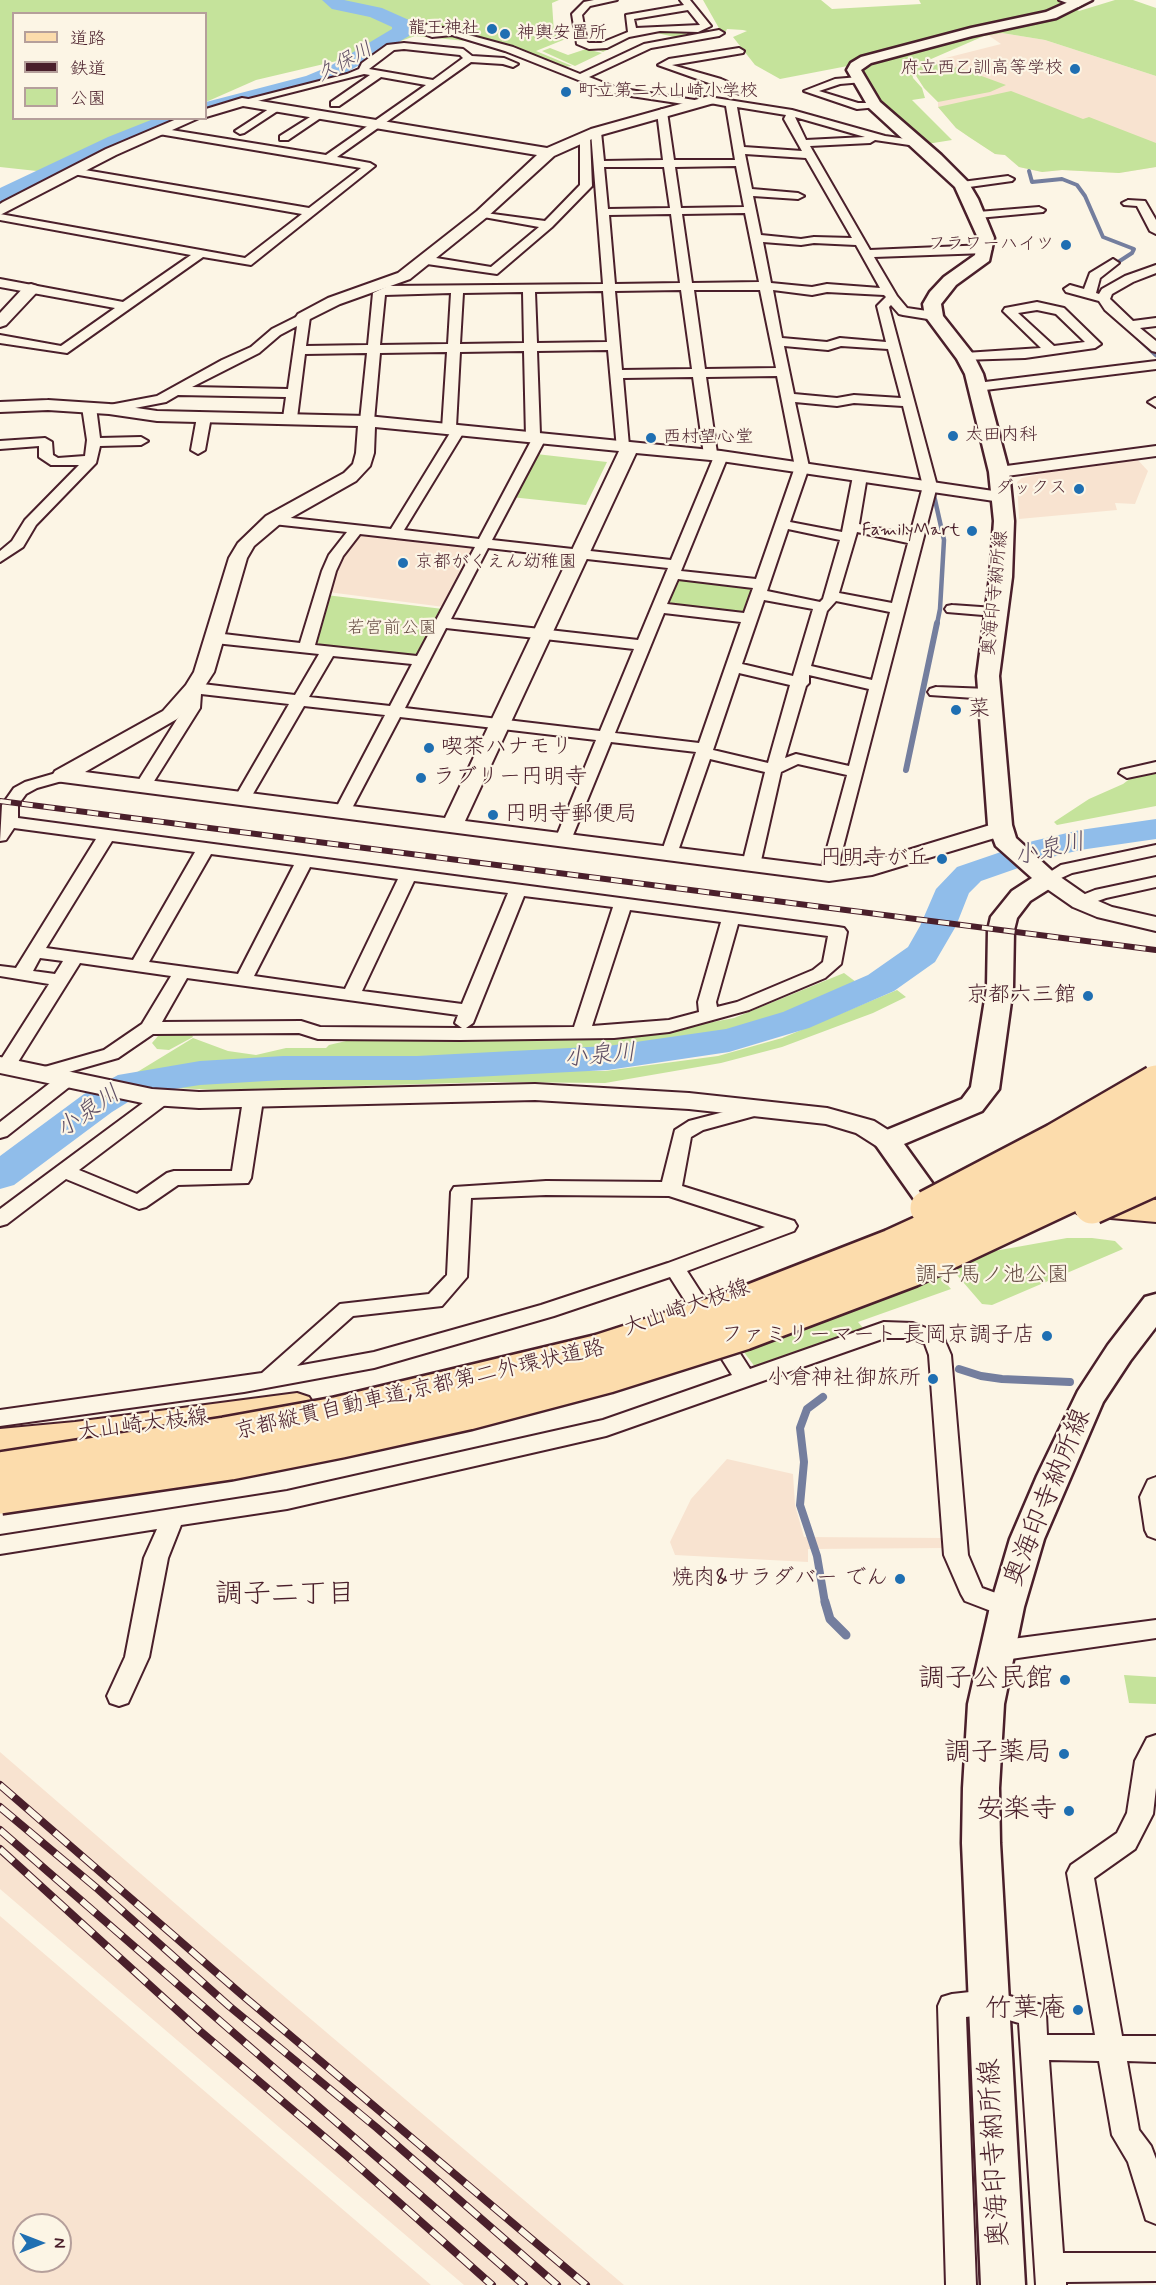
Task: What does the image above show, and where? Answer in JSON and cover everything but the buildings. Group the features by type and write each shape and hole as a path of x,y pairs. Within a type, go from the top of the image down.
{"highway":[{"path":"600,1352 842,1251 886,1230 1056,1141 1156,1083"},
{"name":"京都縦貫自動車道;京都第二外環状道路","path":"0,1470 225,1435 336,1415 600,1352 733,1309 892,1247 1054,1173 1156,1119"},
{"name":"京都縦貫自動車道;京都第二外環状道路","path":"0,1496 230,1462 468,1412 608,1375 744,1332 911,1269 1075,1191 1156,1148"},
{"path":"744,1332 865,1300 965,1263 1156,1177"}],"main road":[{"path":"934,316 932,304 936,296 950,280 972,267 983,257 986,238 978,215 962,185 935,158 874,105 854,70 856,66 867,60 971,32 1051,15 1075,1"},
{"name":"奥海印寺納所線","path":"934,316 965,357 977,387 999,472 1004,521 1001,577 988,676 1003,835"},
{"path":"943,1219 887,1141 972,1104 985,1089 1000,987 1001,930 1004,917 1021,896 1044,876 1003,835"},
{"name":"大山崎大枝線","path":"0,1442 75,1435 294,1407 444,1379 592,1342 767,1283 910,1228 943,1219 1004,1210 1072,1205 1131,1207 1156,1211"},
{"name":"奥海印寺納所線","path":"1003,2285 988,2002 981,1788 986,1704 1007,1607 1027,1539 1072,1431 1089,1399 1119,1353 1156,1305"}],"street":[{"path":"612,0 587,4 577,14 582,44 603,46 626,35 636,33 660,28 698,29 706,26 688,4 628,17 631,29 636,33"},
{"path":"452,32 509,50 615,91 792,112 884,139 916,143"},
{"path":"581,77 648,46 719,33"},
{"path":"363,71 366,65 391,47 404,46 463,52 469,59"},
{"path":"739,51 669,62 663,65 717,81 740,91"},
{"path":"328,159 376,118 433,85 469,59 504,61 513,64"},
{"path":"207,113 363,71 433,85"},
{"path":"335,104 379,74"},
{"path":"717,81 735,77"},
{"path":"859,80 839,81 809,91 857,106 874,105"},
{"path":"110,409 161,399 179,391 226,363 255,350 276,332 333,301 404,276 482,214 549,153 591,135 662,112 754,87"},
{"path":"242,102 318,115 376,118 549,153"},
{"path":"669,854 802,467 739,157 731,104"},
{"path":"240,131 275,108"},
{"path":"563,840 675,569 716,455 699,373 662,112"},
{"path":"792,112 789,119 890,295 903,311 934,316"},
{"path":"284,138 318,115"},
{"path":"0,211 73,171 187,120"},
{"path":"0,218 247,262 370,166 159,131"},
{"path":"452,826 579,554 626,446 616,374 599,164 591,135"},
{"path":"424,260 493,271 548,225 586,186 591,135"},
{"path":"803,143 884,139"},
{"path":"599,164 669,164 739,157 809,155"},
{"path":"73,171 311,212"},
{"path":"962,185 1008,179"},
{"path":"746,192 798,196"},
{"path":"1128,202 1141,203 1156,231"},
{"path":"603,212 750,210"},
{"path":"978,215 1039,210"},
{"path":"482,214 548,225"},
{"path":"756,238 801,242 814,240 859,242"},
{"path":"866,254 986,249"},
{"path":"0,339 63,350 200,254"},
{"path":"1089,295 1094,276 1113,263"},
{"path":"1104,299 1106,292 1133,277 1156,269"},
{"path":"1133,277 1156,282"},
{"path":"0,283 125,306"},
{"path":"149,1028 301,1027 318,1033 460,1034 581,1033 669,1026 709,1017 789,988 819,974 832,964 838,932 108,835 5,829 10,805 20,791 31,785 63,776 152,728 170,715 194,688 204,672 238,558 247,543 273,520 350,477 361,466 365,453 379,293 388,290 765,286 812,291 827,288 890,295"},
{"path":"0,322 31,289"},
{"path":"342,812 484,543 536,438 529,289"},
{"path":"1070,289 1104,299 1109,307 1156,348"},
{"path":"394,534 454,429 457,290"},
{"path":"829,874 930,486 883,306 890,295"},
{"path":"965,357 1051,350 1095,344 1060,311 1037,306 1009,310 1051,350"},
{"path":"290,418 304,317"},
{"path":"1132,325 1156,322"},
{"path":"776,341 828,346 840,342 894,346"},
{"path":"300,350 614,345"},
{"path":"977,387 1156,365"},
{"path":"616,374 782,372"},
{"path":"179,391 292,393"},
{"path":"788,397 837,402 854,399 909,403"},
{"path":"0,407 89,407 158,416 367,421 716,455 1001,496"},
{"path":"0,558 18,544 30,523 91,460 94,442 89,407"},
{"path":"198,450 204,417"},
{"path":"94,442 141,441"},
{"path":"0,445 45,442 46,457 56,462 91,460"},
{"path":"999,472 1156,451"},
{"path":"751,865 774,769 820,610 827,602 850,533 860,476"},
{"path":"273,520 579,554 675,569 827,602 898,609"},
{"path":"782,524 916,540"},
{"path":"306,648 329,571 336,555 357,529"},
{"path":"659,608 750,618"},
{"path":"952,609 995,612"},
{"path":"442,623 643,645"},
{"path":"215,638 422,661"},
{"path":"242,799 328,651"},
{"path":"733,667 878,686"},
{"path":"194,688 606,736 704,750 774,769 796,759 856,772"},
{"path":"143,786 192,708 194,688"},
{"path":"936,692 989,694"},
{"path":"1127,773 1156,767"},
{"path":"63,776 829,874 864,870 1003,835"},
{"path":"21,975 108,835"},
{"path":"138,966 206,848"},
{"path":"1044,876 1156,850"},
{"path":"243,981 304,861"},
{"path":"351,996 408,875"},
{"path":"1044,876 1081,902 1105,912 1156,924"},
{"path":"1081,902 1101,894 1156,882"},
{"path":"460,1034 518,890"},
{"path":"581,1033 623,904"},
{"path":"709,1017 707,1002 731,918"},
{"path":"36,952 469,1011"},
{"path":"74,958 3,1066 157,1097 253,1100 535,1092 625,1095 762,1108 844,1119 865,1127 887,1141"},
{"path":"0,971 59,981"},
{"path":"41,1074 111,1054 149,1028 182,972"},
{"path":"0,1132 74,1081"},
{"path":"0,1219 157,1097"},
{"path":"64,1171 139,1202 174,1178 241,1178 253,1100"},
{"path":"671,1189 681,1134 696,1125 762,1108"},
{"path":"0,1418 268,1380 374,1360 472,1334 675,1268 787,1226 671,1189 546,1188 461,1192 457,1277 435,1301 347,1309 268,1380"},
{"path":"675,1268 745,1379"},
{"path":"0,1545 287,1500 606,1428 884,1330 914,1331 934,1339 940,1355 956,1555 973,1594 1007,1607"},
{"path":"1156,1486 1151,1497 1156,1530"},
{"path":"119,1696 137,1657 156,1558 173,1518"},
{"path":"997,1651 1156,1629"},
{"path":"1156,1745 1147,1761 1140,1814 1126,1841 1080,1873 1113,2050 1126,2135 1141,2156 1156,2210"},
{"path":"961,2285 952,2007 988,2002 1032,2014 1051,2276 1156,2267"},
{"path":"1036,2047 1156,2049"}],"shaded area":[{"path":"1002,33 1045,40 1156,76 1156,167 1119,173 1062,170 1042,172 1019,167 1005,155 995,154 956,128 938,107 938,102 924,88 912,69 914,66 1001,44 988,35"},
{"name":"ダックス","path":"1136,458 1148,471 1135,504 1115,503 1117,510 1019,519 1017,482 1022,478 1069,467"},
{"name":"京都がくえん幼稚園","path":"358,533 477,545 444,607 328,592 342,555"},
{"path":"727,1459 793,1474 795,1505 804,1537 945,1538 946,1548 808,1549 808,1562 675,1555 670,1542 691,1499"},
{"path":"0,1752 624,2285 464,2285 0,1889"},
{"path":"0,1916 431,2285 0,2285"}],"green space":[{"path":"0,0 559,0 552,3 554,33 568,38 536,51 572,66 555,68 466,41 415,36 358,56 256,80 207,102 207,12 12,12 12,120 168,120 46,172 0,167"},
{"path":"703,0 821,0 832,9 921,4 919,0 1058,0 1079,11 1115,0 1133,0 1156,8 1156,76 1045,40 1002,33 984,36 922,63 931,62 951,69 957,67 1006,85 990,92 938,102 924,88 911,68 913,78 922,88 925,98 912,100 952,140 927,144 881,105 858,64 780,79 755,65 733,37 747,31 727,29 725,33 679,38 657,33 630,38 603,52 598,50 628,37 661,30 720,30"},
{"path":"550,48 568,55 586,49 602,53 575,66 542,51"},
{"path":"1011,91 1083,119 1089,117 1156,143 1156,167 1119,173 1062,170 1042,172 1019,167 1005,155 995,154 956,128 938,107"},
{"path":"536,454 607,462 586,505 511,497"},
{"path":"681,577 749,585 753,588 744,612 668,606 665,604 674,580"},
{"name":"若宮前公園","path":"326,595 443,609 417,654 408,656 318,646 313,642"},
{"path":"1156,772 1156,806 1057,825 1054,822 1089,799 1123,784 1135,775"},
{"path":"844,973 860,985 854,991 794,1017 717,1037 661,1046 539,1059 491,1057 433,1060 204,1062 164,1068 138,1076 134,1074 193,1038 228,1051 256,1055 286,1048 326,1048 329,1045 346,1041 613,1037 675,1029 734,1018"},
{"path":"897,990 906,997 873,1013 782,1047 721,1063 605,1083 494,1082 218,1090 177,1088 182,1080 478,1070 605,1071 718,1056 782,1038"},
{"path":"168,1032 191,1033 193,1037 169,1050 157,1049 152,1043 158,1036"},
{"name":"調子馬ノ池公園","path":"1067,1238 1115,1241 1123,1249 992,1305 982,1304 944,1260"},
{"path":"922,1255 951,1289 858,1322 863,1328 755,1367 724,1325"},
{"path":"1124,1675 1156,1677 1156,1704 1129,1703"}],"waterway":[{"name":"久保川","path":"207,108 313,80 337,70 402,32 402,24 375,12 339,5 332,0"},
{"name":"久保川","path":"0,197 116,142 171,120"},
{"path":"1029,171 1032,182 1062,179 1077,185 1085,196 1103,237 1134,249 1132,253 1112,266"},
{"path":"1138,338 1156,355"},
{"path":"933,491 944,540 937,624"},
{"path":"906,770 937,623"},
{"name":"小泉川","path":"0,1176 98,1103 131,1084 200,1073 283,1068 417,1068 608,1058 729,1040 796,1020 881,983 922,954 938,926 953,889 969,874 1033,851 1080,840 1156,829"},
{"path":"959,1369 981,1376 1002,1379 1070,1382"},
{"path":"823,1397 807,1409 800,1428 804,1462 800,1505 817,1556 825,1603"},
{"path":"825,1602 830,1619 846,1635"}],"railway":[{"path":"0,801 1156,950"},
{"path":"0,1785 241,1994 586,2285"},
{"path":"0,1807 99,1890 229,2006 377,2128 557,2285"},
{"path":"0,1830 524,2285"},
{"path":"0,1849 200,2031 348,2157 492,2285"}],"place":[{"name":"龍王神社","path":"492,29"},
{"name":"神輿安置所","path":"505,34"},
{"name":"府立西乙訓高等学校","path":"1075,69"},
{"name":"町立第二大山崎小学校","path":"566,92"},
{"name":"フラワーハイツ","path":"1066,245"},
{"name":"太田内科","path":"953,436"},
{"name":"西村望心堂","path":"651,438"},
{"name":"ダックス","path":"1079,489"},
{"name":"FamilyMart","path":"972,531"},
{"name":"京都がくえん幼稚園","path":"403,563"},
{"name":"菜","path":"956,710"},
{"name":"喫茶ハナモリ","path":"429,748"},
{"name":"ラブリー円明寺","path":"421,778"},
{"name":"円明寺郵便局","path":"493,815"},
{"name":"円明寺が丘","path":"942,859"},
{"name":"京都六三館","path":"1088,996"},
{"name":"ファミリーマート 長岡京調子店","path":"1047,1336"},
{"name":"小倉神社御旅所","path":"933,1379"},
{"name":"焼肉&サラダバー でん","path":"900,1579"},
{"name":"調子公民館","path":"1065,1680"},
{"name":"調子薬局","path":"1064,1754"},
{"name":"安楽寺","path":"1069,1811"},
{"name":"竹葉庵","path":"1078,2010"}],"district":[{"name":"調子二丁目","path":"285,1596"}]}
